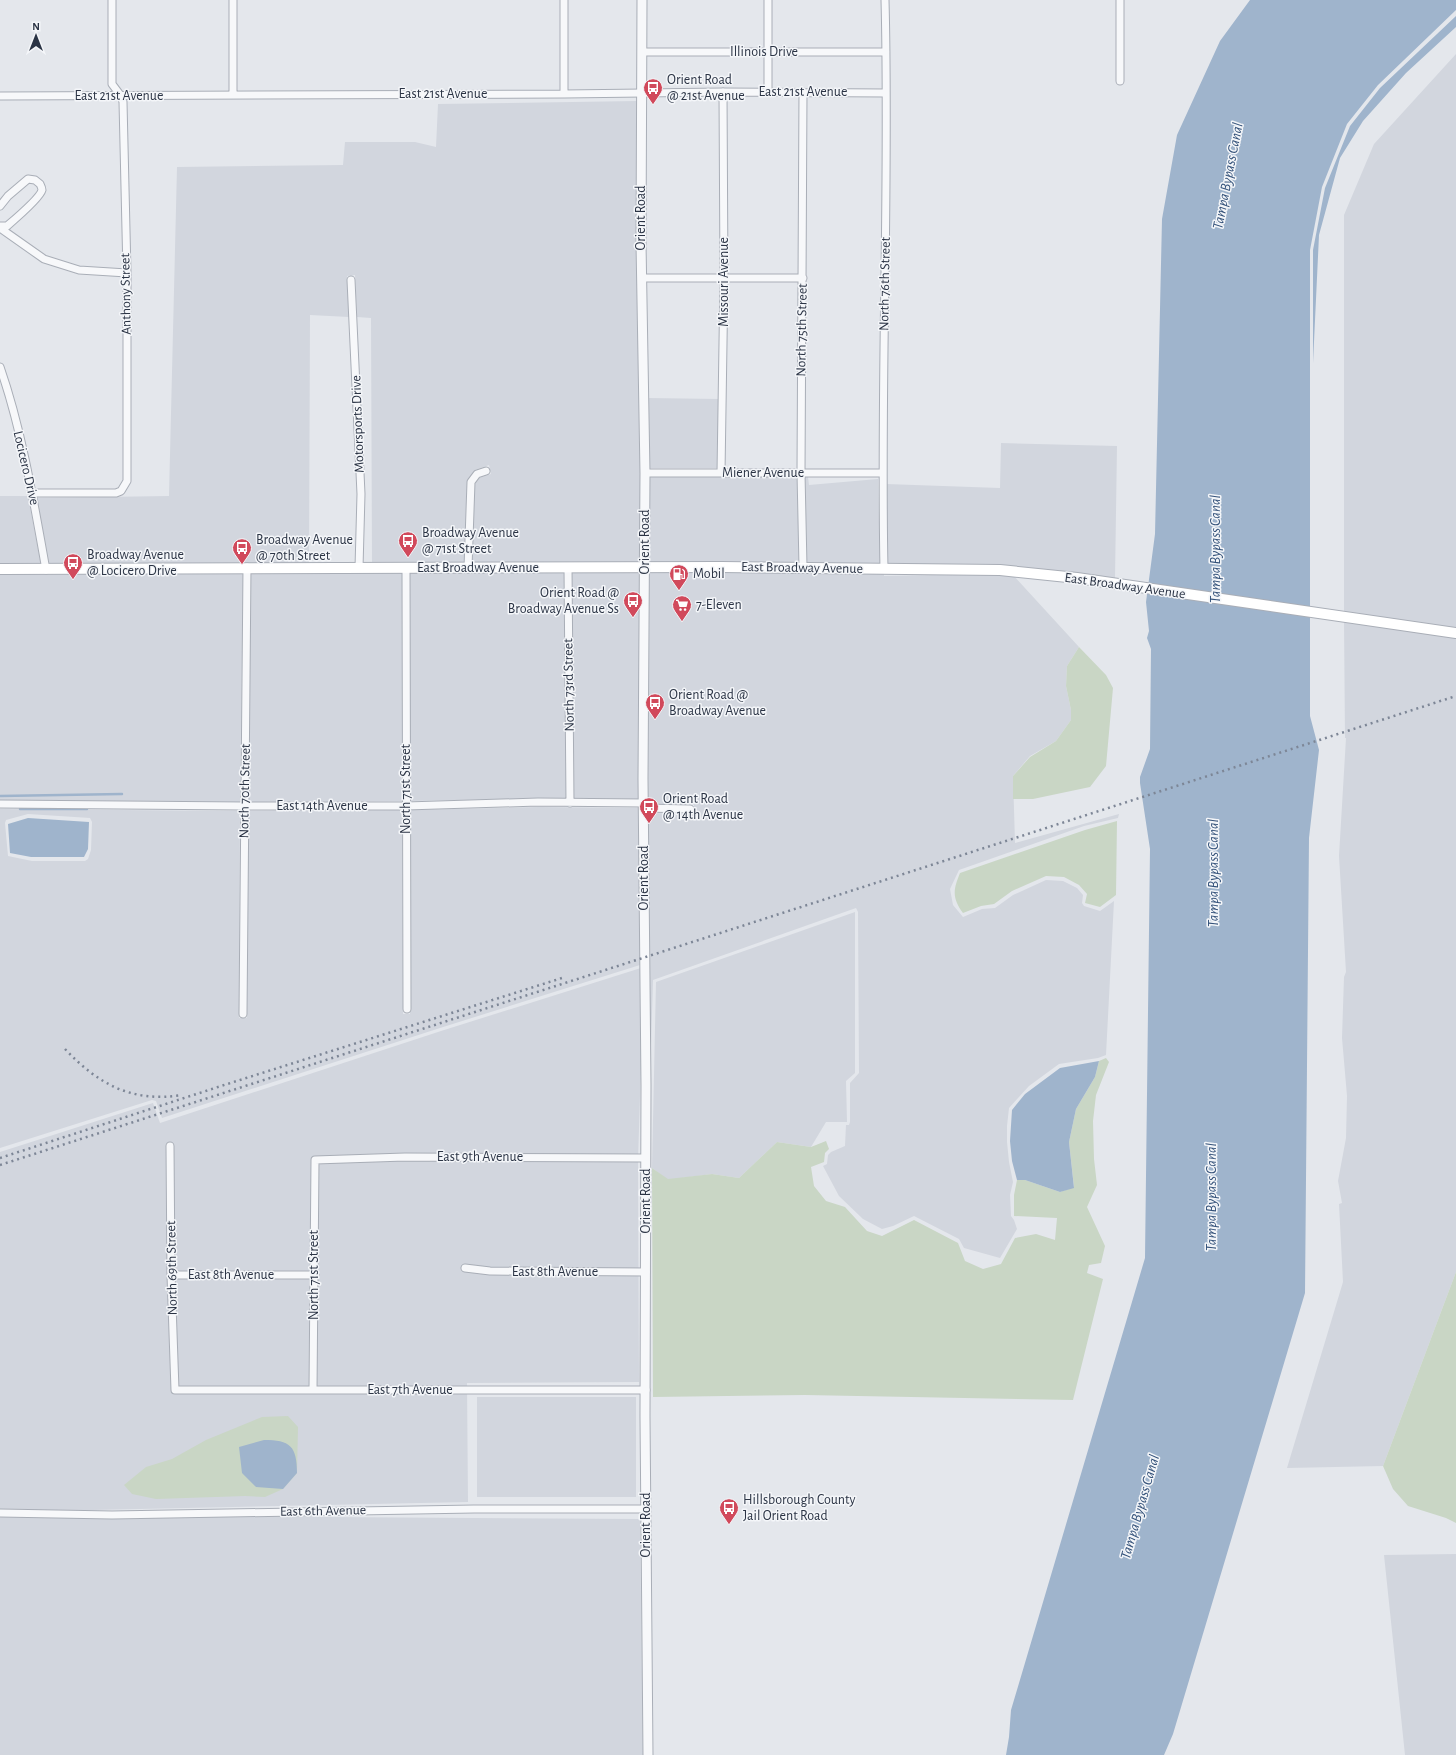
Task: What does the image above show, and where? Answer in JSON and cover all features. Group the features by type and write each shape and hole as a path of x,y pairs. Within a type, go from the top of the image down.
{"main road":[{"name":"East Broadway Avenue","path":"0,569 46,570 247,567 803,567 1000,570 1135,587 1456,633"}],"street":[{"path":"112,0 112,84 121,96"},
{"path":"232,0 233,95"},
{"path":"564,0 564,94"},
{"name":"Orient Road","path":"642,0 642,278 645,473 644,806 648,1755"},
{"path":"768,0 768,92"},
{"name":"North 76th Street","path":"884,569 882,473 886,93 885,0"},
{"path":"1120,0 1120,81"},
{"name":"Illinois Drive","path":"642,52 886,52"},
{"name":"East 21st Avenue","path":"0,96 564,94 641,92 886,93"},
{"name":"Missouri Avenue","path":"721,473 724,278 723,92"},
{"name":"North 75th Street","path":"803,92 801,473 803,567"},
{"name":"Anthony Street","path":"32,493 116,493 121,491 127,482 126,273 123,102 121,96"},
{"path":"0,206 8,196 28,179 32,179 40,184 42,190 40,194 7,226 0,227"},
{"path":"0,227 44,259 79,270 126,273"},
{"path":"642,278 803,278"},
{"name":"Motorsports Drive","path":"351,280 361,494 359,568"},
{"name":"Locicero Drive","path":"0,367 8,389 32,493 46,570"},
{"path":"468,568 471,482 476,474 486,471"},
{"name":"Miener Avenue","path":"645,473 882,473"},
{"name":"North 70th Street","path":"243,1014 247,567"},
{"name":"North 73rd Street","path":"568,567 570,803"},
{"name":"North 71st Street","path":"406,568 407,1010"},
{"name":"East 14th Avenue","path":"0,804 406,806 538,802 690,809"},
{"name":"North 69th Street","path":"170,1146 171,1275 175,1390"},
{"name":"East 9th Avenue","path":"314,1160 405,1157 646,1158"},
{"name":"North 71st Street","path":"313,1390 315,1275 314,1160"},
{"name":"East 8th Avenue","path":"465,1268 490,1271 646,1272"},
{"name":"East 8th Avenue","path":"171,1275 315,1275"},
{"name":"East 7th Avenue","path":"175,1390 646,1390"},
{"name":"East 6th Avenue","path":"0,1513 112,1515 474,1509 646,1509"}],"shaded area":[{"path":"1456,54 1456,629 1344,613 1344,215 1374,144"},
{"path":"637,101 641,563 472,563 475,484 479,478 491,474 489,465 475,470 467,481 464,564 372,563 371,318 357,317 355,275 347,276 349,317 310,315 309,563 49,565 37,498 169,496 177,167 343,165 345,142 415,142 436,147 438,104"},
{"path":"647,398 719,399 717,468 649,468"},
{"path":"1001,443 1117,446 1115,579 1000,565 888,564 886,484 1000,488"},
{"path":"649,477 797,477 799,563 649,563"},
{"path":"805,477 808,477 809,485 878,479 880,564 807,563"},
{"path":"0,496 28,496 41,565 0,564"},
{"path":"243,572 240,802 0,800 0,573 43,575"},
{"path":"251,572 402,573 402,801 248,802"},
{"path":"564,572 566,798 410,801 410,573"},
{"path":"572,572 641,572 640,799 574,798"},
{"path":"649,572 884,573 884,576 980,574 1013,575 1079,647 1067,666 1066,686 1071,710 1071,720 1056,741 1030,756 1013,776 1015,843 1119,814 1118,818 1084,826 959,870 950,889 953,905 963,917 982,909 995,908 1013,895 1046,880 1063,881 1077,888 1083,895 1082,903 1084,906 1100,911 1114,901 1106,1055 1098,1058 1059,1064 1029,1086 1009,1108 1007,1142 1013,1182 1010,1195 1011,1216 1017,1229 1000,1258 964,1248 959,1239 914,1216 893,1226 882,1229 863,1219 839,1196 823,1166 827,1164 828,1155 831,1152 845,1146 846,1125 849,1125 850,1122 850,1083 859,1073 858,912 856,908 653,980 650,1080 648,813 694,814 694,805 648,804"},
{"path":"1344,622 1456,638 1456,1272 1383,1466 1287,1468 1343,1282 1339,1204 1342,1203 1338,1181 1346,1138 1347,1096 1342,1038 1344,977 1346,972 1339,856 1346,738"},
{"path":"538,807 640,808 640,965 162,1118 156,1101 152,1100 0,1148 0,809 240,811 239,1018 247,1018 248,811 402,810 403,1014 410,1014 410,810","holes":["28,814 90,818 92,822 91,850 88,859 85,861 32,861 8,856 6,820"]},
{"path":"855,912 855,1073 846,1081 847,1122 826,1122 811,1147 777,1142 739,1178 712,1174 668,1180 652,1168 656,982"},
{"path":"644,967 638,1161 639,1382 467,1383 468,1502 0,1512 0,1152 153,1103 160,1123 441,1031"},
{"path":"477,1397 636,1397 636,1497 477,1497"},
{"path":"0,1515 640,1519 643,1755 0,1755"},
{"path":"1456,1554 1456,1755 1405,1755 1384,1555"}],"green space":[{"path":"1079,647 1106,675 1113,688 1106,766 1090,787 1033,799 1013,799 1013,776 1030,757 1056,741 1071,720 1071,710 1066,686 1067,666"},
{"path":"1117,821 1116,895 1100,907 1085,903 1087,894 1079,885 1064,877 1046,876 1012,891 994,904 981,906 963,913 959,908 955,898 955,889 960,873 1085,830"},
{"path":"1106,1058 1109,1062 1096,1095 1093,1121 1094,1159 1097,1185 1087,1207 1105,1246 1101,1263 1089,1265 1087,1273 1103,1279 1073,1400 805,1395 653,1397 652,1168 668,1179 712,1174 739,1178 777,1142 811,1147 826,1141 829,1149 825,1153 824,1162 811,1167 814,1186 826,1201 845,1207 867,1231 882,1236 914,1220 958,1243 965,1261 983,1269 1001,1264 1015,1238 1036,1234 1055,1240 1057,1218 1014,1216 1014,1195 1017,1180 1025,1180 1060,1192 1074,1187 1069,1142 1076,1109 1095,1077 1099,1061"},
{"path":"1456,1272 1456,1523 1446,1518 1408,1506 1393,1489 1383,1466"},
{"path":"288,1416 298,1427 297,1473 283,1489 265,1497 245,1496 156,1499 132,1494 124,1485 146,1467 172,1459 206,1440 262,1417"}],"water":[{"name":"Tampa Bypass Canal","path":"1250,0 1456,0 1456,10 1378,85 1347,124 1322,187 1310,250 1310,716 1319,750 1309,838 1305,1293 1173,1734 1164,1755 1006,1755 1011,1710 1145,1258 1150,849 1140,777 1150,749 1151,649 1147,638 1149,631 1146,602 1155,534 1162,219 1177,135 1220,41"},
{"path":"1456,16 1456,27 1406,73 1363,121 1340,158 1319,235 1313,363 1313,250 1325,188 1350,126 1380,88"},
{"path":"28,818 89,822 88,849 84,857 31,857 10,853 8,824"},
{"path":"1099,1061 1095,1077 1076,1109 1069,1142 1074,1188 1060,1192 1025,1180 1017,1180 1012,1161 1010,1141 1012,1110 1025,1094 1060,1068"},
{"path":"264,1440 273,1440 286,1443 290,1446 296,1456 297,1473 283,1489 256,1487 242,1473 239,1447"}],"waterway":[{"path":"0,796 122,794"},
{"path":"20,809 87,809"}],"railway":[{"path":"0,1165 1456,696"},
{"path":"0,1158 562,978"},
{"path":"65,1049 90,1072 117,1088 147,1096 164,1097 182,1095"}],"place":[{"name":"Orient Road @ 21st Avenue","path":"653,105"},
{"name":"Broadway Avenue @ 71st Street","path":"408,558"},
{"name":"Broadway Avenue @ 70th Street","path":"242,565"},
{"name":"Broadway Avenue @ Locicero Drive","path":"73,580"},
{"name":"Mobil","path":"679,591"},
{"name":"Orient Road @ Broadway Avenue Ss","path":"633,618"},
{"name":"7-Eleven","path":"682,622"},
{"name":"Orient Road @ Broadway Avenue","path":"655,720"},
{"name":"Orient Road @ 14th Avenue","path":"649,824"},
{"name":"Hillsborough County Jail Orient Road","path":"729,1525"}]}
